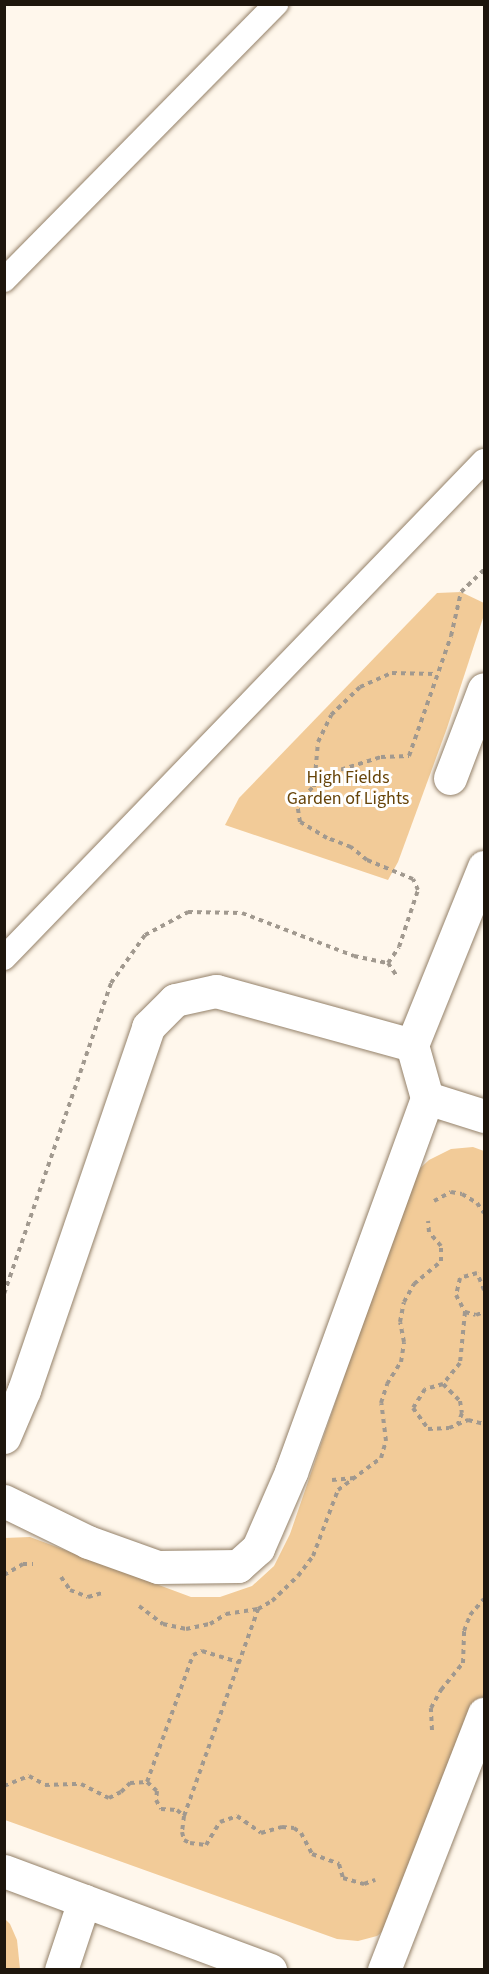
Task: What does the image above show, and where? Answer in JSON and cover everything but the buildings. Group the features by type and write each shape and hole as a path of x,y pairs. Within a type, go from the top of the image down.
{"street":[{"path":"450,778 484,688"},
{"path":"4,1501 88,1542 158,1568 238,1566 258,1548 291,1472 427,1098 412,1045 484,867"},
{"path":"4,1437 24,1390 98,1166 148,1028 175,1000 216,992 412,1045"},
{"path":"427,1098 484,1116"},
{"path":"384,1970 484,1714"},
{"path":"4,1871 270,1970"},
{"path":"61,1970 84,1901"}],"lane":[{"path":"4,280 276,4"},
{"path":"4,958 484,461"}],"path":[{"path":"367,860 351,847 327,838 300,822 297,804 324,775 352,764 381,757 409,756 451,636 461,592 484,570"},
{"path":"314,787 318,742 322,733 331,715 360,687 392,673 436,674"},
{"path":"484,1290 477,1273 460,1278 456,1295 465,1312 460,1363 442,1384 425,1389 413,1408 428,1429 449,1428 468,1420 484,1424"},
{"path":"465,1312 476,1315 484,1312"},
{"path":"442,1384 460,1401 462,1413 458,1424"},
{"path":"434,1736 430,1722 431,1708 441,1690 463,1663 464,1630 470,1614 484,1599"},
{"path":"258,1609 184,1816 182,1832 184,1840 190,1844 206,1845 220,1822 237,1815 261,1833 282,1827 294,1828 301,1833 312,1854 339,1864 343,1878 364,1884 381,1877"},
{"path":"147,1782 193,1654 202,1651 239,1662"},
{"path":"4,1786 29,1776 45,1785 81,1784 109,1798 122,1792 130,1783 147,1782 157,1791 156,1800 161,1809 177,1810 184,1816"}],"green space":[{"name":"High Fields Garden of Lights","path":"461,592 484,603 484,615 447,728 398,862 388,880 225,825 239,798 437,593"},
{"path":"473,1147 484,1151 484,1694 401,1917 377,1936 358,1941 337,1939 5,1820 4,1538 30,1537 191,1597 220,1597 252,1586 274,1566 290,1534 414,1174 429,1160 451,1149"},
{"path":"5,1919 10,1924 17,1940 20,1969 5,1969"}]}
